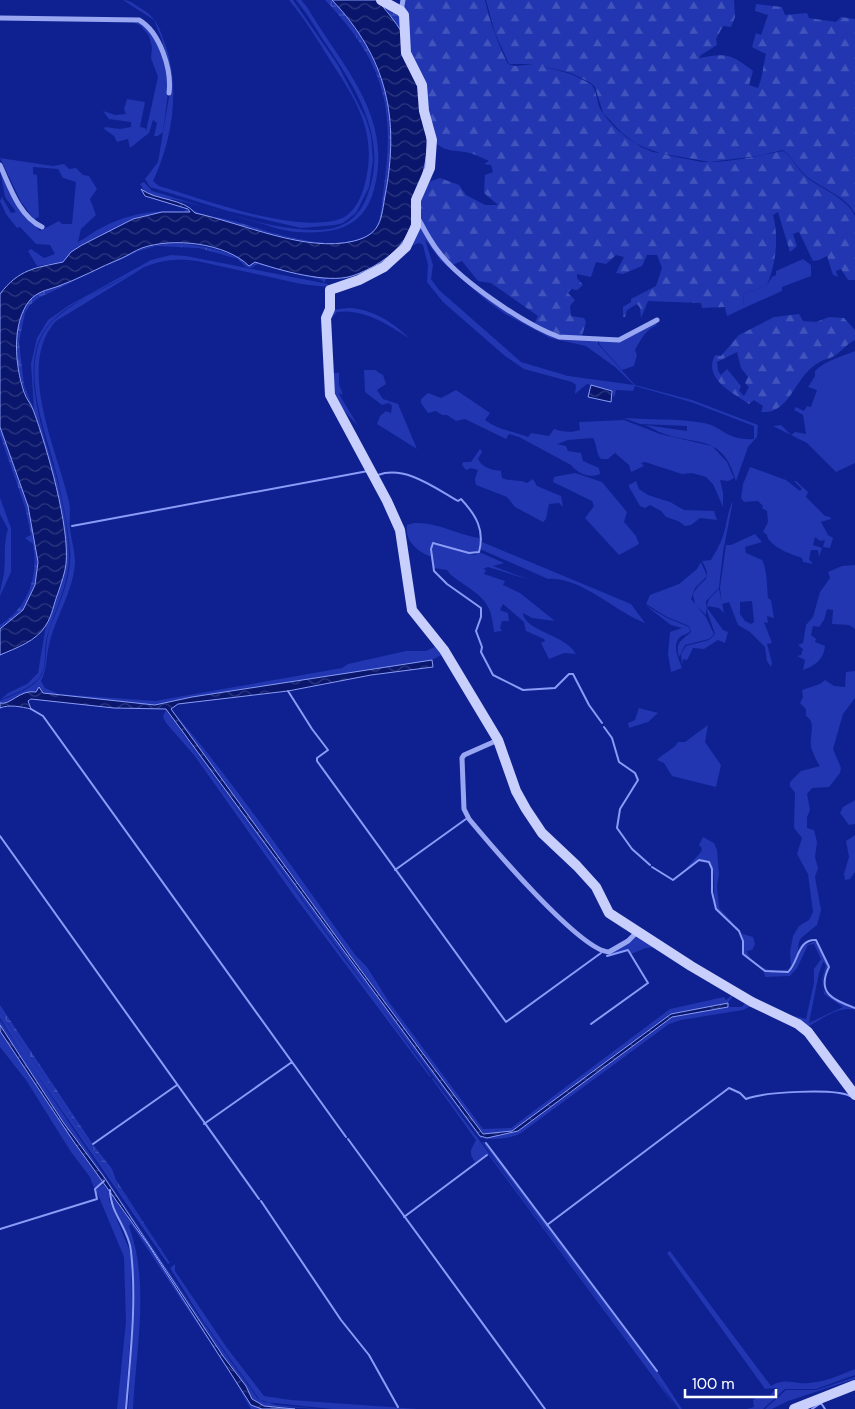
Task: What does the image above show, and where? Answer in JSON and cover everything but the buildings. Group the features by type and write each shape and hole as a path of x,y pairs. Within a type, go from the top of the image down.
{"street":[{"path":"381,0 402,5 406,53 422,85 424,111 432,140 430,168 418,192 417,216 413,236 398,256 373,274 330,290 330,309 326,318 330,395 387,501 400,530 412,610 444,650 498,740 516,792 542,833 578,866 596,887 609,913 691,966 752,1002 798,1024 808,1032 855,1095"},
{"path":"0,18 139,20 149,28 158,42 169,79 169,93"},
{"path":"0,166 25,213 42,227"},
{"path":"417,216 437,251 452,266 492,299 519,317 551,334 559,337 619,340 657,320"},
{"path":"498,740 464,754 462,758 464,809 469,818 551,910 596,947 608,952 628,940 638,931"},
{"path":"794,1409 855,1386"}],"green space":[{"path":"123,0 130,1 145,11 149,14 156,22 164,41 172,76 173,94 170,130 166,148 153,181 159,186 248,213 296,222 317,223 337,220 347,215 358,203 364,187 369,151 367,135 363,119 349,90 289,0 293,0 338,65 366,119 371,136 373,160 369,187 356,213 343,223 301,228 228,211 150,187 145,179 158,162 171,85 162,40 154,20"},
{"path":"296,0 301,0 307,7 350,73 372,118 377,143 378,168 372,196 367,207 351,223 321,232 287,231 245,219 288,228 329,229 349,221 362,207 368,194 373,174 374,154 372,135 359,98 339,63"},
{"path":"325,0 332,0 344,13 366,44 388,96 393,132 392,145 383,213 380,223 375,228 381,212 387,163 388,136 386,111 381,88 373,66 361,45"},
{"path":"377,0 397,10 403,16 405,53 421,85 422,106 431,141 429,168 414,200 413,230 399,250 370,271 353,276 366,270 396,250 407,236 412,224 414,193 425,167 427,136 419,98 419,86 406,61 402,32 395,25 387,10"},
{"path":"403,0 485,0 495,33 486,0 734,0 735,17 731,27 723,26 716,39 717,45 699,58 722,55 739,61 753,71 749,85 758,88 766,54 752,47 756,33 761,35 768,15 755,11 756,4 782,7 785,15 807,13 809,18 836,22 841,17 855,19 855,214 846,202 804,174 789,156 804,175 810,180 839,198 851,209 855,216 855,280 848,280 841,269 836,271 838,277 833,275 827,256 813,261 799,232 793,234 797,246 790,252 778,212 773,215 776,232 776,250 773,268 767,285 743,294 744,308 727,316 725,307 702,308 701,303 648,301 641,318 640,308 637,304 627,310 625,317 623,317 623,307 631,302 631,299 656,286 662,268 657,255 647,255 642,266 623,274 616,273 624,257 616,255 606,264 596,262 591,277 577,274 577,278 583,285 577,290 571,289 568,293 575,300 570,306 571,316 584,318 586,322 582,336 559,336 534,324 538,316 491,283 478,281 462,261 452,265 424,227 417,200 431,181 440,178 459,185 466,195 485,205 498,205 484,193 485,175 493,172 491,165 484,164 489,161 473,154 447,149 433,140 410,64","holes":["495,33 509,64 534,64 515,66 508,64","538,65 571,73 591,83 595,87 603,113 622,133 635,143 623,135 602,112 591,84 571,74","783,150 789,156 783,151 742,159 710,162 757,156","664,154 710,162 672,156"]},
{"path":"130,20 145,25 157,42 169,85 163,132 158,136 154,136 157,123 153,120 149,133 130,148 128,139 117,142 114,136 104,129 105,127 120,129 131,127 131,122 109,119 103,111 115,115 126,114 124,109 127,99 145,102 140,127 145,128 146,131 158,77 151,58 152,47 149,36 141,26"},
{"path":"0,158 53,166 64,164 69,169 76,168 83,175 89,176 97,189 90,199 96,215 81,229 78,242 120,219 152,212 173,211 184,212 162,212 133,219 82,245 71,252 63,262 37,266 28,251 31,249 44,258 55,254 50,245 36,244 20,227 17,228 6,214 0,201 2,197 11,213 16,212 5,197 0,170 11,192 40,231 59,221 62,224 72,224 76,182 63,178 58,169 33,167 33,174 37,175 39,217 34,219 21,202"},
{"path":"144,182 152,191 197,205 172,199 171,201 146,193 140,184"},
{"path":"193,210 202,214 238,222 292,238 195,213"},
{"path":"418,219 436,252 518,318 598,340 598,344 635,385 692,400 758,425 757,437 748,447 736,481 730,465 716,448 659,432 645,425 687,431 687,426 640,424 624,418 694,421 715,427 731,436 745,439 754,439 754,426 691,402 635,386 633,391 616,390 614,398 612,391 587,384 575,394 576,385 572,382 524,369 505,356 443,302 427,282 428,265 423,245 419,243 411,246","holes":["425,239 440,260 487,301 505,314 550,338 586,346 615,367 634,385 568,376 521,362 439,290 431,279 433,265"]},
{"path":"187,244 226,252 241,259 249,266 255,262 294,272 325,277 349,277 326,279 324,283 322,280 257,264 251,268 246,267 238,259 199,248 156,246 139,251 102,268 125,256 139,250 153,246"},
{"path":"171,255 186,256 328,284 328,287 301,284 197,261 170,260 149,265 129,275 70,306 52,321 41,336 35,354 35,395 44,436 60,492 69,564 62,593 47,635 42,674 33,684 0,700 8,693 27,684 38,673 46,625 66,564 64,528 55,483 34,410 31,364 37,338 48,320 68,306 151,260"},
{"path":"803,259 811,265 811,276 782,287 782,291 744,308 743,294 767,285 772,277 776,275 776,271"},
{"path":"148,265 56,321 44,339 39,361 39,384 49,434 69,502 70,528 75,562 68,593 49,645 41,681 45,688 58,694 155,701 342,668 348,664 406,651 426,651 439,645 445,653 432,660 192,697 167,704 149,705 59,697 37,690 36,692 20,695 8,702 0,703 0,701 19,693 38,681 42,675 49,631 64,592 69,571 70,551 62,497 42,424 35,384 38,346 46,329 65,311 78,302"},
{"path":"76,280 38,298 25,313 19,342 24,385 34,410 23,385 16,356 16,341 22,313 34,296"},
{"path":"349,308 366,311 382,317 409,338 374,318 356,312 337,312 330,320 333,373 339,373 339,384 343,395 339,393 358,426 335,401 331,391 327,319 330,310"},
{"path":"799,314 803,321 816,322 829,317 844,318 855,330 855,340 833,357 820,362 810,369 789,397 777,409 770,412 761,412 763,406 754,400 749,404 721,384 716,378 712,364 715,355 721,356 739,335 774,317","holes":["737,352 741,368 748,377 745,383 749,387 744,396 739,391 741,386 727,369 721,375 718,371 717,362"]},
{"path":"655,322 657,325 646,332 635,350 637,355 634,366 622,370 599,344 600,339 613,341"},
{"path":"855,351 855,463 836,472 807,443 791,435 795,432 806,434 803,415 794,410 796,407 804,411 807,406 811,407 817,390 808,387 815,376 815,371 829,361"},
{"path":"364,370 375,370 383,375 386,384 377,390 383,399 398,404 417,449 377,424 380,416 386,411 391,413 392,406 389,403 382,405 365,392"},
{"path":"456,390 490,413 485,420 490,424 528,437 531,433 549,436 554,429 567,432 580,430 579,422 624,420 660,434 712,446 727,462 734,478 728,481 720,480 723,493 723,507 713,484 706,477 692,473 682,474 645,462 641,463 644,466 631,472 629,465 615,453 608,459 601,459 593,438 568,440 557,444 566,446 568,451 581,453 583,461 599,468 600,474 591,476 584,474 519,437 509,434 506,439 465,419 456,421 436,411 428,413 421,403 421,399 428,393 441,398"},
{"path":"781,425 791,435 773,426"},
{"path":"0,427 17,470 32,518 37,567 33,590 23,610 16,618 0,629 0,625 18,610 29,590 33,579 34,556 33,544 25,538 31,535 25,507 0,435"},
{"path":"480,449 482,452 478,459 480,462 491,469 501,471 502,478 527,483 533,479 537,486 561,496 563,507 559,503 549,504 546,519 543,522 515,507 507,497 476,485 475,479 478,470 471,468 466,470 462,465 463,462 471,462"},
{"path":"750,467 786,480 800,491 802,489 794,481 796,481 808,492 806,497 825,516 830,517 831,519 821,522 828,535 833,538 830,548 823,547 825,540 820,541 815,537 813,545 822,548 819,557 818,550 811,550 809,559 813,564 803,562 802,558 777,547 763,532 768,522 767,511 762,508 763,506 758,501 744,502 741,498 743,484"},
{"path":"575,473 602,482 627,512 624,522 636,536 639,544 619,555 585,518 594,506 592,501 553,482 554,477"},
{"path":"636,481 639,489 648,495 670,502 684,510 714,511 717,520 700,518 691,525 685,526 678,521 666,517 661,511 650,505 645,508 640,506 629,487 629,485"},
{"path":"0,498 11,528 11,572 0,596 8,529 0,514"},
{"path":"733,501 723,552 719,588 706,601 706,615 695,604 693,595 707,577 706,568 702,561 711,560 718,548"},
{"path":"414,523 432,524 480,538 478,552 469,553 436,542 431,545 432,557 427,555 413,546 410,541 407,525"},
{"path":"755,534 762,542 745,547 746,553 762,560 765,568 768,598 771,600 774,618 767,616 768,623 764,622 772,643 767,644 772,663 771,667 767,661 765,647 750,632 738,625 729,602 722,604 720,588 726,545 731,545","holes":["752,601 754,622 751,624 745,621 740,614 740,602"]},
{"path":"482,542 631,604 645,623 573,583 548,579 480,549"},
{"path":"436,544 469,554 475,555 479,552 504,563 493,566 530,580 488,567 483,569 486,570 484,574 505,581 503,585 520,593 555,621 532,618 523,613 525,619 530,624 571,647 576,654 564,653 549,659 541,643 545,641 544,639 526,631 524,622 503,604 500,610 508,613 509,621 502,621 500,628 502,631 494,632 491,614 486,603 447,570 434,568 432,546"},
{"path":"701,562 707,576 695,588 691,599 706,617 714,634 709,639 685,645 679,657 678,645 691,632 689,626 667,617 646,604 650,595 679,584 697,569"},
{"path":"855,565 855,629 849,625 832,624 833,610 827,609 824,620 819,627 813,626 811,635 816,639 815,642 825,646 823,655 815,664 803,670 805,660 797,656 801,655 803,649 798,645 803,643 806,625 813,617 820,592 830,578 828,572 842,566"},
{"path":"719,589 724,613 719,608 708,606 707,608 723,630 728,632 725,643 718,640 704,649 693,648 687,660 683,659 682,665 681,654 686,646 709,640 715,634 706,608 709,599"},
{"path":"645,605 667,618 689,627 690,632 679,638 676,645 682,668 671,672 668,654 670,632 682,628 671,625"},
{"path":"855,671 855,698 843,714 833,749 841,768 840,773 829,787 812,788 807,794 810,810 807,817 807,828 814,830 817,842 815,857 818,868 815,877 821,910 817,925 801,938 797,957 791,967 790,952 793,936 799,926 809,920 813,912 808,874 797,854 802,838 794,828 795,793 790,786 790,782 801,771 820,766 811,747 811,722 806,716 806,709 800,703 803,697 802,690 820,684 825,680 834,686 845,687 846,672"},
{"path":"639,708 658,713 648,722 629,728 628,723 635,720"},
{"path":"166,709 482,1138 480,1138 377,1002 430,1077 295,897 194,755 166,723 163,717"},
{"path":"171,709 243,799 483,1129 511,1128 670,1009 724,997 726,1000 735,993 728,1003 671,1014 512,1131 483,1134 351,957"},
{"path":"708,725 705,742 721,765 716,787 672,776 664,763 657,760 678,742 685,742"},
{"path":"855,800 855,824 849,825 840,813 843,807"},
{"path":"855,835 855,872 850,879 845,880 844,874 849,857 846,841"},
{"path":"703,837 714,843 717,850 719,908 734,925 721,915 717,908 714,896 712,866 709,861 699,860 680,875 701,852 702,848 699,845"},
{"path":"741,932 753,937 755,944 752,950 747,951 753,962 772,970 788,969 779,973 764,970 757,966 744,954"},
{"path":"636,936 658,947 646,948 631,954 629,950 606,955"},
{"path":"816,941 828,967 823,978 823,985 822,980 826,965 823,962 809,1023 843,1007 824,994 823,988 830,997 855,1010 843,1009 837,1011 809,1026 808,1030 785,1014 806,1019 814,983 814,969 821,959 814,944 808,945 797,968 790,976 765,977 764,972 788,973 794,966 803,946"},
{"path":"747,1000 755,1004 743,1010 681,1020 669,1024 521,1133 507,1138 485,1139 518,1131 672,1017 728,1007 742,1007"},
{"path":"0,1005 92,1143 112,1169 116,1180 170,1263 0,1012"},
{"path":"0,1012 170,1263 168,1264 22,1053 0,1018"},
{"path":"0,1020 202,1321 258,1399 276,1405 322,1409 264,1406 252,1400 246,1386 223,1356 104,1177 63,1122 0,1025"},
{"path":"0,1031 52,1110 104,1181 94,1188 90,1177 71,1152 26,1080 0,1047"},
{"path":"433,1078 654,1375 677,1409 488,1154 475,1162 471,1151 476,1140"},
{"path":"482,1142 484,1142 657,1371 682,1409 679,1409"},
{"path":"105,1183 109,1189 109,1200 131,1254 132,1314 125,1409 117,1409 126,1322 124,1257 96,1190"},
{"path":"111,1191 195,1314 247,1399 262,1409 251,1409 230,1373 131,1224 129,1226 139,1270 140,1317 133,1409 128,1409 134,1314 132,1250 115,1209"},
{"path":"670,1251 771,1386 781,1382 803,1383 821,1381 855,1369 855,1375 816,1389 785,1389 763,1409 747,1409 754,1407 753,1400 758,1397 768,1398 776,1388 765,1389 667,1253"},
{"path":"175,1264 175,1271 227,1348 264,1396 291,1400 418,1409 332,1409 264,1402 259,1399 203,1321 170,1268"},
{"path":"855,1377 855,1379 788,1401 772,1409 765,1409 786,1390 816,1390"}],"water":[{"path":"332,0 377,0 400,29 411,55 426,129 427,153 410,229 400,246 381,262 352,276 342,278 303,275 255,262 249,266 239,258 213,247 198,244 169,243 139,249 125,257 42,292 30,300 24,309 17,332 18,370 25,395 33,409 51,466 65,530 66,564 51,614 42,631 26,643 0,655 0,629 23,610 35,585 38,562 28,506 0,427 0,294 21,274 36,268 63,262 71,252 82,245 133,219 162,212 190,212 188,209 145,196 141,189 154,196 184,205 195,213 295,240 335,244 354,241 370,234 381,218 389,168 391,141 385,90 366,44 351,22"},
{"path":"591,385 612,391 611,402 588,397"},
{"path":"432,660 433,667 371,675 288,691 178,704 171,709 351,957 483,1134 512,1131 671,1014 728,1003 728,1007 672,1017 518,1131 487,1138 480,1136 166,709 114,708 31,699 28,701 31,709 11,706 0,708 0,703 8,702 25,693 36,692 39,687 43,693 155,705 192,697"},
{"path":"0,1025 63,1122 104,1177 223,1356 246,1386 252,1399 264,1406 295,1409 262,1409 251,1405 149,1246 74,1142 0,1031"}],"waterway":[{"path":"72,526 368,471"},
{"path":"378,475 399,473 420,479 458,501 461,499 475,517 481,537 479,552 469,553 433,543 431,549 434,571 447,584 481,608 481,617 476,631 482,647 481,652 493,675 523,690 555,688 569,674 573,674 589,705 602,723"},
{"path":"288,691 328,750 317,758 317,761 506,1022 601,953"},
{"path":"31,709 43,716 346,1137"},
{"path":"604,727 612,738 619,762 635,773 638,780 620,809 617,828 632,849 650,865"},
{"path":"395,870 466,819"},
{"path":"0,836 259,1199"},
{"path":"652,867 673,880 699,860 709,862 712,869 712,892 716,909 739,931 743,941 743,954 765,971 788,972 805,943 816,940 829,967 824,983 826,989 829,994 840,1002 855,1008"},
{"path":"591,1024 648,983 628,950 607,956"},
{"path":"204,1124 292,1062"},
{"path":"93,1144 177,1085"},
{"path":"547,1225 729,1088 740,1093 746,1099 767,1094 798,1092 829,1092 850,1096"},
{"path":"348,1139 545,1409"},
{"path":"486,1143 657,1371"},
{"path":"404,1217 487,1155"},
{"path":"0,1229 97,1199 95,1189 104,1181"},
{"path":"110,1190 116,1214 130,1243 133,1271 132,1330 126,1409"},
{"path":"261,1201 341,1320 369,1355 398,1407"},
{"path":"812,1409 821,1403 825,1409"}]}
